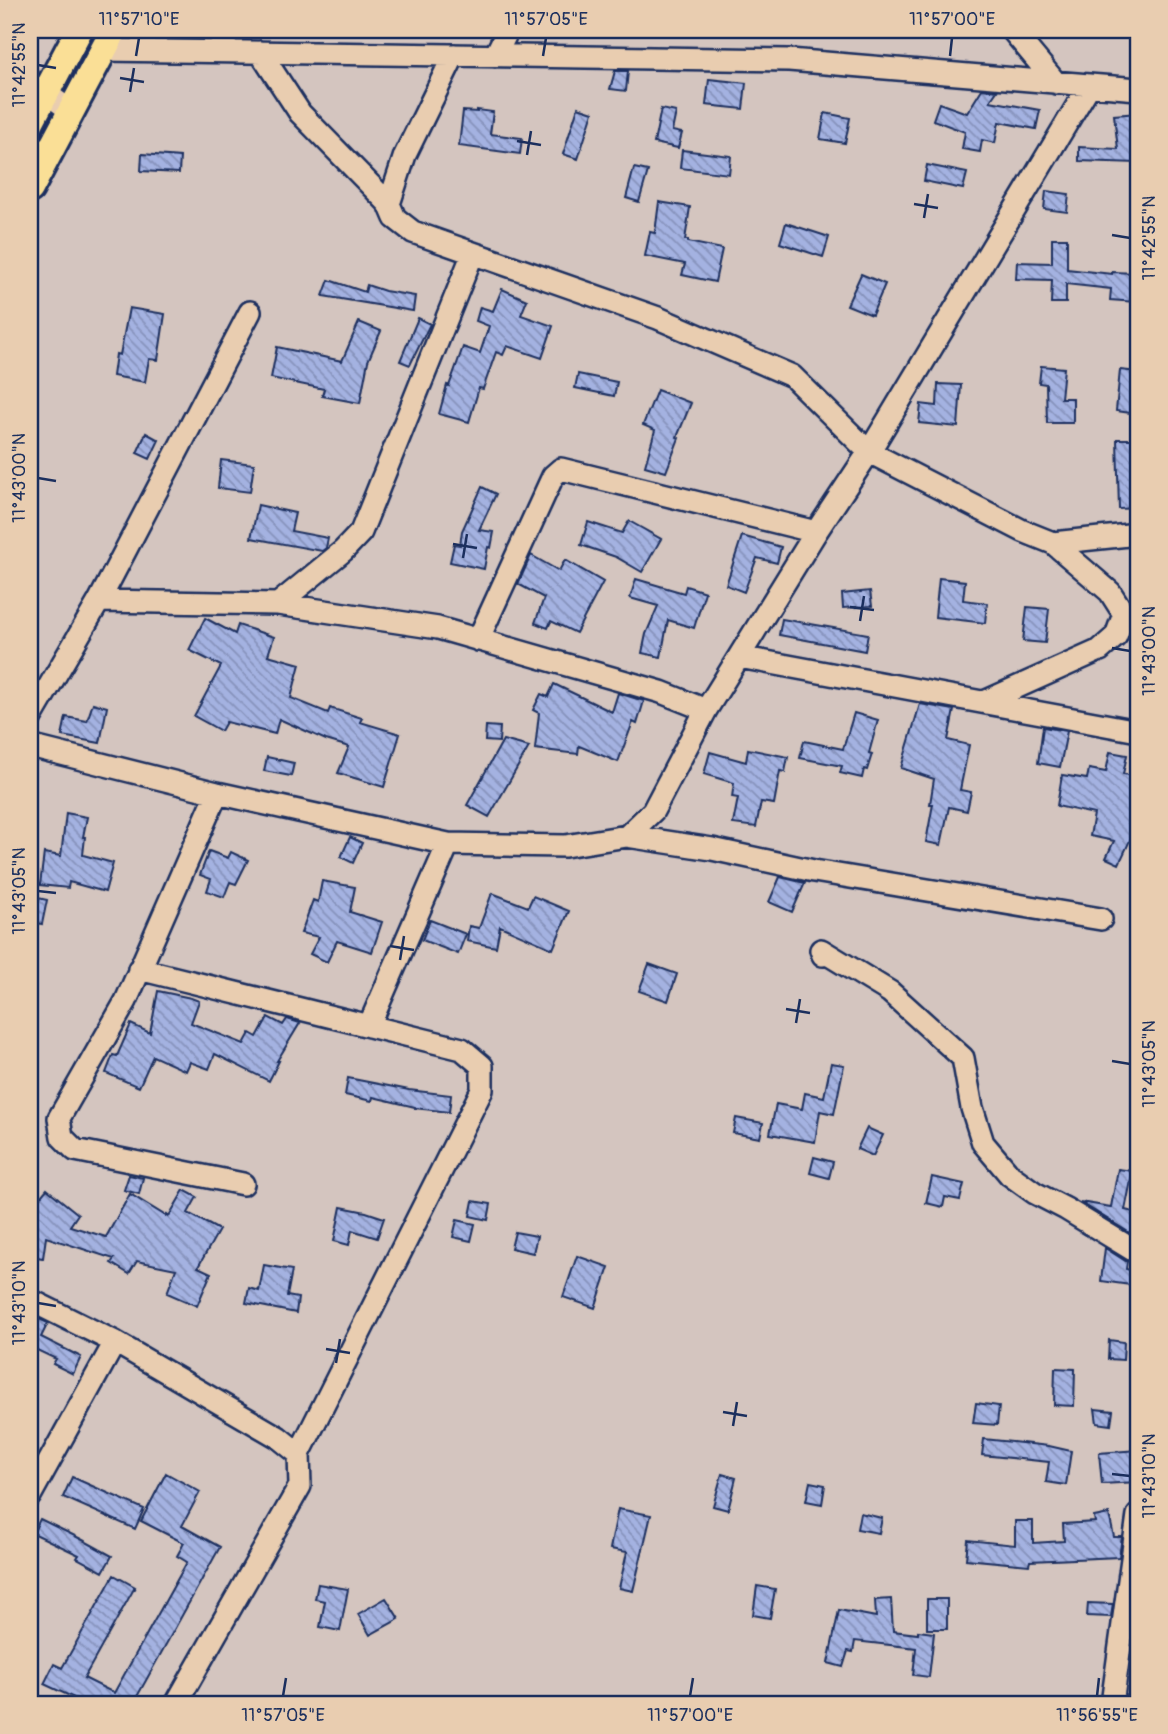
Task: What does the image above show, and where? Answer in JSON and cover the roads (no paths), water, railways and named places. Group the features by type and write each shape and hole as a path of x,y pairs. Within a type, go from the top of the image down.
{"main road":[{"path":"30,123 38,88 79,30"},
{"path":"30,189 108,40"}],"street":[{"path":"495,56 508,30"},
{"path":"1012,30 1056,83"},
{"path":"108,40 260,52 789,60 1138,89"},
{"path":"260,52 300,113 389,204 396,218 413,232 658,317 792,376 869,452 1023,531 1053,543 1110,592 1124,614 1116,636 1100,650 984,702"},
{"path":"389,204 405,155 454,55"},
{"path":"627,836 653,811 706,710 869,452 1089,86"},
{"path":"38,88 71,111"},
{"path":"278,604 343,551 361,532 473,253"},
{"path":"30,719 99,601 250,312"},
{"path":"478,640 553,476 561,469 816,532"},
{"path":"1053,543 1138,534"},
{"path":"99,601 278,604 438,628 661,692 706,710"},
{"path":"739,657 1138,731"},
{"path":"30,746 217,793 448,844 565,846 627,836 712,849 814,871 1101,919"},
{"path":"217,793 126,1001 59,1118 62,1137 75,1150 243,1184"},
{"path":"369,1026 448,844"},
{"path":"823,955 821,950 890,992 963,1058 972,1108 983,1143 1010,1175 1035,1193 1138,1253"},
{"path":"139,969 462,1049 482,1066 482,1090 299,1454 300,1486 176,1704"},
{"path":"30,1300 115,1342 278,1437 299,1454"},
{"path":"30,1496 115,1342"},
{"path":"1112,1704 1138,1515"}]}
